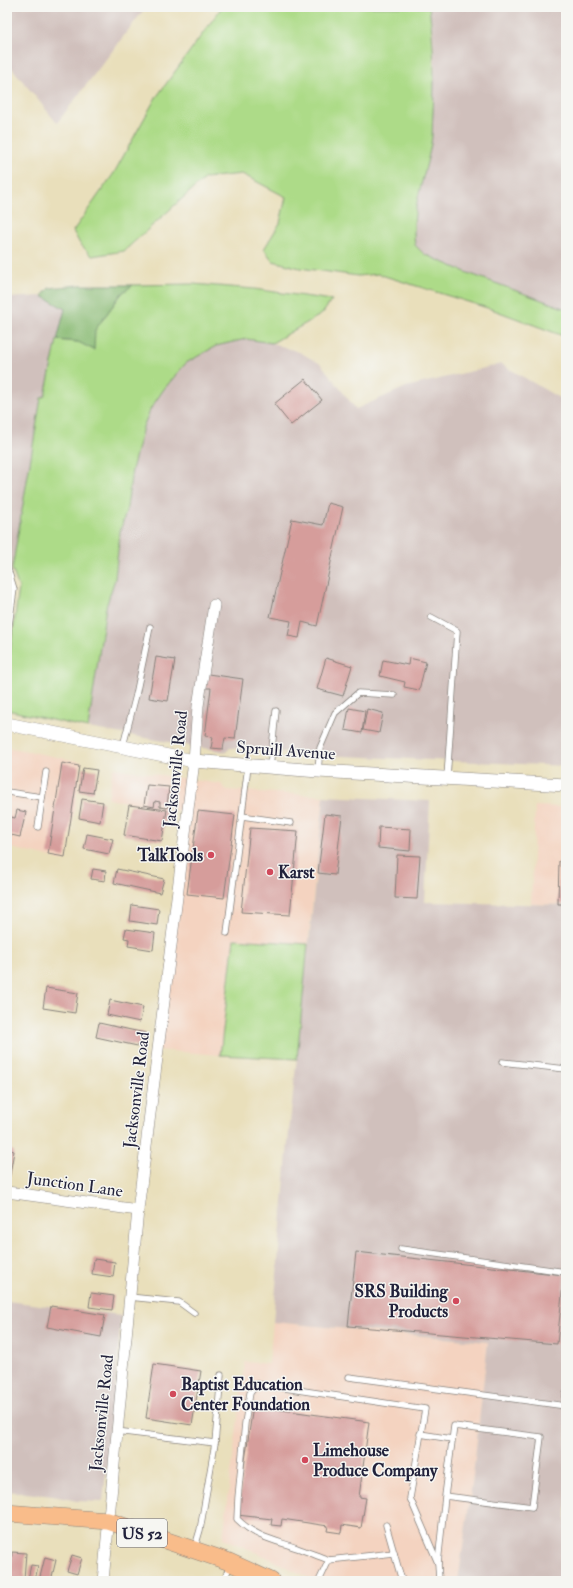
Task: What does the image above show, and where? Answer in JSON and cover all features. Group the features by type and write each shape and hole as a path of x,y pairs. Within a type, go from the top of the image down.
{"main road":[{"name":"US 52","path":"7,1513 108,1521 230,1562 271,1581"}],"street":[{"name":"Jacksonville Road","path":"103,1581 138,1210 194,761 198,706 214,605"},
{"name":"Spruill Avenue","path":"7,724 194,761 270,768 566,785"},
{"name":"Junction Lane","path":"7,1192 138,1210"}],"lane":[{"path":"7,566 14,589 7,639"},
{"path":"431,617 457,631 447,778"},
{"path":"123,747 136,695 150,627"},
{"path":"318,771 320,748 335,713 358,693 394,695"},
{"path":"270,768 276,711"},
{"path":"227,933 248,766"},
{"path":"38,827 46,772"},
{"path":"7,792 42,797"},
{"path":"242,816 291,823"},
{"path":"502,1062 566,1069"},
{"path":"401,1249 566,1272"},
{"path":"129,1297 179,1302 194,1313"},
{"path":"194,1550 200,1530 215,1443 221,1375"},
{"path":"349,1377 565,1406 566,1394"},
{"path":"394,1553 329,1560 297,1548 266,1539 246,1528 237,1519 244,1431 250,1393 257,1384 425,1408 410,1498 438,1563"},
{"path":"439,1581 438,1563 445,1496 454,1426 542,1437 532,1507 445,1496"},
{"path":"116,1431 215,1443"},
{"path":"420,1434 452,1439"},
{"path":"386,1525 402,1581"},
{"path":"319,1581 329,1560"},
{"path":"224,1581 230,1562"}],"shaded area":[{"path":"7,7 146,7 57,123 7,62"},
{"path":"429,7 566,7 566,309 468,273 424,254 415,245 413,231 414,214 420,183 435,68 433,33"},
{"path":"42,296 66,309 45,396 41,398 7,591 7,298"},
{"path":"246,339 272,343 299,352 321,364 356,409 406,387 501,364 566,402 566,766 341,756 230,748 226,752 88,728 106,607 115,579 120,532 127,508 132,470 143,427 151,408 166,386 186,363 216,346"},
{"path":"7,747 82,762 66,861 7,847"},
{"path":"113,768 221,784 227,790 324,796 308,944 234,939 220,1055 158,1050 188,812 108,799"},
{"path":"324,796 430,801 425,902 566,905 566,1581 458,1581 472,1484 488,1342 273,1322 288,1142"},
{"path":"535,806 566,807 566,905 531,904"},
{"path":"7,1301 121,1315 115,1390 102,1502 77,1501 53,1496 7,1491"},
{"path":"273,1322 488,1342 472,1484 458,1581 315,1581 223,1538 245,1362 269,1364"}],"green space":[{"path":"222,7 429,7 434,60 432,140 416,206 414,231 415,245 424,254 468,273 566,309 566,337 494,310 378,274 358,276 300,268 273,261 264,249 280,223 286,197 242,174 205,178 124,251 92,256 80,244 73,231 114,173 155,99"},
{"path":"193,284 254,289 332,300 322,314 272,343 246,339 216,346 186,363 164,389 151,408 143,427 132,470 127,508 120,532 115,579 106,607 88,728 7,710 7,674 19,588 12,569 41,398 45,396 57,340 78,342 95,330 122,293 133,285"},
{"path":"80,285 133,285 122,293 95,330 94,350 78,342 57,340 65,309 42,296 49,288"},
{"path":"234,939 308,944 297,1059 220,1055"}],"building":[{"path":"305,379 322,400 291,425 274,404"},
{"path":"328,503 343,507 317,626 302,622 299,638 288,636 291,621 270,617 292,519 323,525"},
{"path":"156,657 175,660 168,701 149,698"},
{"path":"326,658 352,666 343,696 317,689"},
{"path":"409,658 426,662 419,690 404,687 405,682 380,676 383,660 408,665"},
{"path":"208,674 243,679 235,739 225,738 223,749 211,748 213,737 205,736 211,688 206,688"},
{"path":"349,708 365,711 362,733 345,730"},
{"path":"367,709 383,713 379,733 363,730"},
{"path":"62,763 79,766 65,857 48,854"},
{"path":"83,768 97,770 93,793 79,791"},
{"path":"147,785 169,787 167,808 160,807 160,802 155,801 154,807 144,805"},
{"path":"82,799 103,802 100,822 79,818"},
{"path":"129,805 167,810 162,841 124,835"},
{"path":"17,810 26,812 20,837 7,834 7,816 15,818"},
{"name":"TalkTools","path":"198,811 235,815 224,898 187,894"},
{"path":"325,814 342,816 335,875 318,873"},
{"path":"379,827 411,829 410,851 378,848"},
{"name":"Karst","path":"250,828 298,831 290,915 241,912"},
{"path":"87,834 113,839 109,854 84,849"},
{"path":"397,855 420,856 417,899 395,898"},
{"path":"559,861 566,861 566,904 558,904"},
{"path":"93,869 106,871 105,881 91,879"},
{"path":"117,869 164,879 160,893 114,883"},
{"path":"132,905 159,909 157,925 130,921"},
{"path":"126,929 155,933 153,950 128,946 129,939 124,938"},
{"path":"46,988 78,993 75,1013 43,1008"},
{"path":"110,1000 143,1007 140,1022 107,1015"},
{"path":"99,1023 145,1033 142,1047 96,1037"},
{"path":"7,1149 14,1151 8,1186 7,1186"},
{"name":"SRS Building Products","path":"356,1252 564,1275 557,1344 348,1326"},
{"path":"94,1259 115,1262 113,1277 92,1274"},
{"path":"91,1293 114,1296 112,1310 89,1307"},
{"path":"51,1306 105,1315 101,1337 47,1327"},
{"name":"Baptist Education Center Foundation","path":"154,1364 201,1371 192,1425 146,1418"},
{"name":"Limehouse Produce Company","path":"253,1406 369,1422 359,1497 366,1498 361,1528 342,1525 341,1533 327,1531 328,1526 282,1519 281,1526 271,1525 272,1519 237,1515"},
{"path":"12,1552 26,1553 24,1579 10,1579"},
{"path":"72,1555 82,1558 77,1574 67,1571"},
{"path":"45,1557 56,1560 51,1581 39,1581"},
{"path":"31,1565 38,1566 35,1581 28,1579"}],"place":[{"name":"TalkTools","path":"211,855"},
{"name":"Karst","path":"270,872"},
{"name":"SRS Building Products","path":"456,1301"},
{"name":"Baptist Education Center Foundation","path":"173,1394"},
{"name":"Limehouse Produce Company","path":"305,1460"}]}
